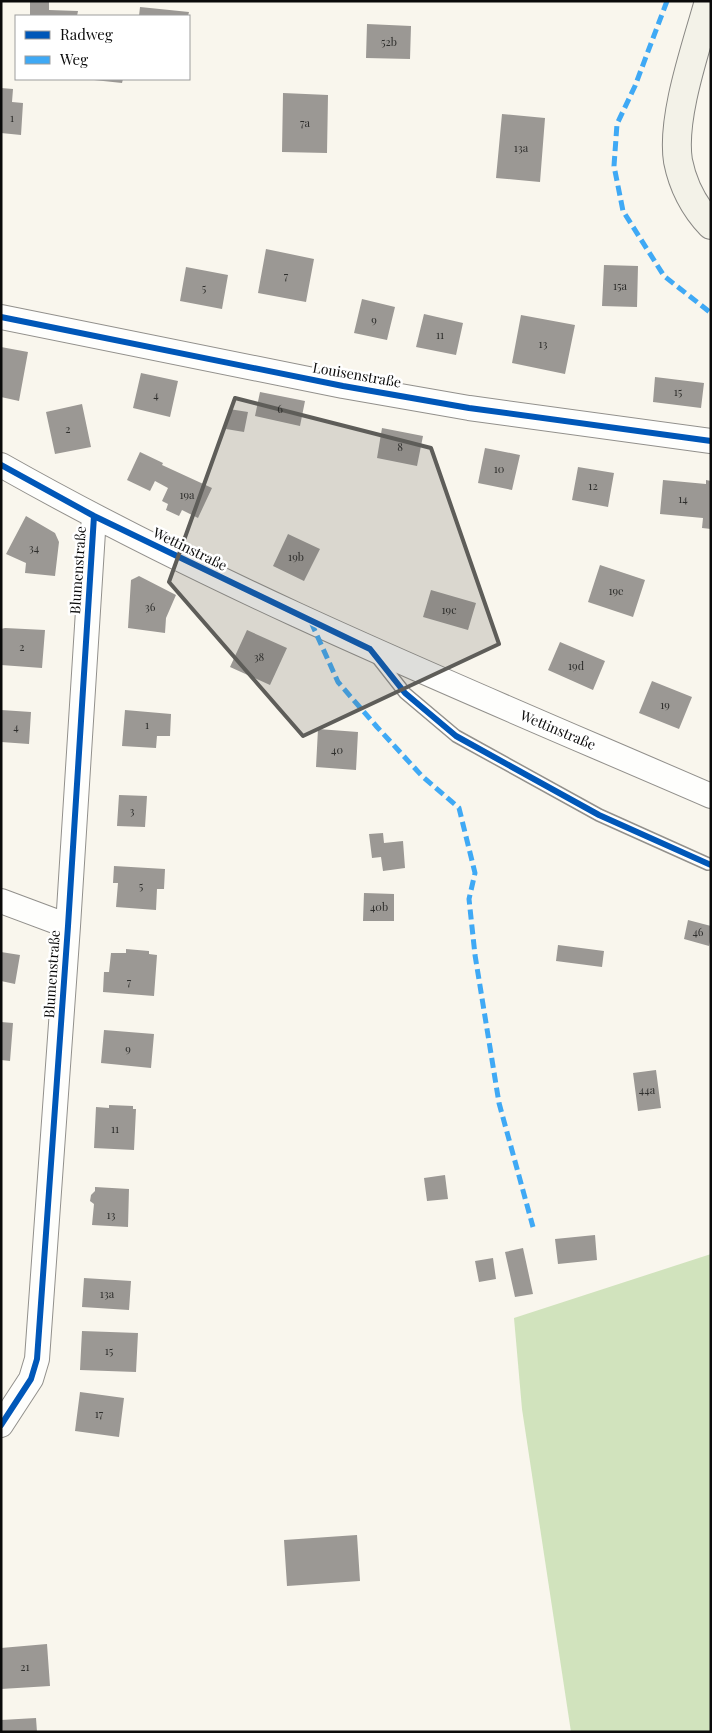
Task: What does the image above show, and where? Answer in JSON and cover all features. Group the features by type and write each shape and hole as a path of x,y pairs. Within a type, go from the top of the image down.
{"main road":[{"path":"709,1 684,94 677,139 678,161 690,198 700,214 711,225"}],"street":[{"name":"Louisenstraße","path":"1,317 343,386 469,408 711,441"},
{"name":"Wettinstraße","path":"1,465 94,516 370,649 711,796"},
{"name":"Blumenstraße","path":"1,1425 30,1379 37,1359 68,926 94,516"},
{"path":"1,901 68,926"}],"lane":[{"path":"370,649 404,693 456,736 599,815 708,864"}],"highlighted area":[{"path":"235,398 431,448 499,644 303,736 169,582"}],"green space":[{"path":"711,1254 711,1732 571,1732 522,1409 514,1318"}],"building":[{"path":"30,1 49,1 49,10 78,11 77,15 30,15"},
{"path":"140,7 189,12 188,15 139,15"},
{"path":"367,24 411,26 410,59 366,58"},
{"path":"94,80 123,80 122,83"},
{"path":"1,88 13,89 12,102 23,103 21,135 1,133"},
{"path":"283,93 328,95 327,153 282,152"},
{"path":"502,114 545,118 540,182 496,178"},
{"path":"266,249 314,259 306,302 258,293"},
{"path":"604,265 638,266 637,307 602,306"},
{"path":"186,267 228,275 222,309 180,301"},
{"path":"362,299 395,307 387,340 354,333"},
{"path":"424,314 463,323 456,355 416,347"},
{"path":"521,315 575,325 565,374 512,363"},
{"path":"1,347 28,352 19,401 1,397"},
{"path":"141,373 178,381 170,417 133,408"},
{"path":"655,377 704,383 701,408 653,402"},
{"path":"260,392 305,401 300,426 255,416"},
{"path":"82,404 91,447 55,454 46,412"},
{"path":"229,409 248,412 244,432 226,429"},
{"path":"382,428 423,436 417,466 377,458"},
{"path":"485,448 520,455 512,490 478,483"},
{"path":"140,452 163,463 162,465 212,488 198,518 182,510 179,516 166,510 168,504 162,501 168,488 155,481 150,491 127,480"},
{"path":"578,467 614,473 608,507 572,500"},
{"path":"663,480 706,484 706,480 711,481 711,529 702,528 703,518 660,514"},
{"path":"26,516 55,533 59,542 55,576 25,573 26,563 6,554"},
{"path":"288,534 320,549 304,581 273,566"},
{"path":"600,565 645,580 633,617 588,602"},
{"path":"139,576 176,595 166,618 165,633 128,628 131,580"},
{"path":"431,590 476,603 468,630 423,617"},
{"path":"1,629 45,630 42,668 1,665"},
{"path":"247,630 287,648 270,685 230,667"},
{"path":"560,642 605,661 593,690 548,670"},
{"path":"652,681 692,697 679,729 639,713"},
{"path":"1,710 31,712 29,744 1,742"},
{"path":"125,710 171,714 170,736 157,736 156,748 122,746"},
{"path":"318,729 358,732 356,770 316,767"},
{"path":"119,795 147,796 145,827 117,826"},
{"path":"383,833 384,843 403,841 405,868 383,871 381,857 372,858 369,834"},
{"path":"114,866 165,869 164,889 157,889 156,910 116,907 118,883 113,883"},
{"path":"364,893 394,894 394,921 363,921"},
{"path":"688,920 711,926 709,946 684,939"},
{"path":"558,945 604,951 602,967 556,961"},
{"path":"126,949 149,951 149,954 157,955 154,996 103,992 104,972 109,972 111,953 126,953"},
{"path":"1,952 20,955 15,984 1,981"},
{"path":"1,1022 13,1023 10,1061 1,1060"},
{"path":"104,1030 154,1034 151,1068 101,1063"},
{"path":"656,1070 661,1108 638,1111 633,1073"},
{"path":"109,1105 133,1106 133,1109 136,1109 134,1150 94,1148 96,1107 109,1108"},
{"path":"445,1175 448,1199 427,1201 424,1178"},
{"path":"95,1187 129,1189 128,1227 92,1225 94,1204 90,1201"},
{"path":"595,1235 597,1260 558,1264 555,1239"},
{"path":"523,1248 533,1294 515,1297 505,1252"},
{"path":"493,1258 496,1279 479,1282 475,1261"},
{"path":"84,1278 131,1281 129,1310 82,1307"},
{"path":"82,1331 138,1333 136,1372 80,1370"},
{"path":"80,1392 124,1398 119,1437 75,1431"},
{"path":"357,1535 360,1581 287,1586 284,1540"},
{"path":"47,1644 50,1686 1,1689 1,1648"},
{"path":"36,1718 37,1732 1,1732 1,1720"}],"marked path":[{"path":"667,1 635,86 617,124 614,166 623,211 664,276 711,313"},
{"path":"311,622 338,682 422,776 459,808 475,873 469,899 475,955 499,1103 533,1227"}],"cycle path":[{"path":"1,317 343,386 469,408 711,441"},
{"path":"1,465 94,516 370,649 405,693 456,736 599,815 711,865"},
{"path":"1,1425 31,1379 37,1359 68,926 94,516"}]}
